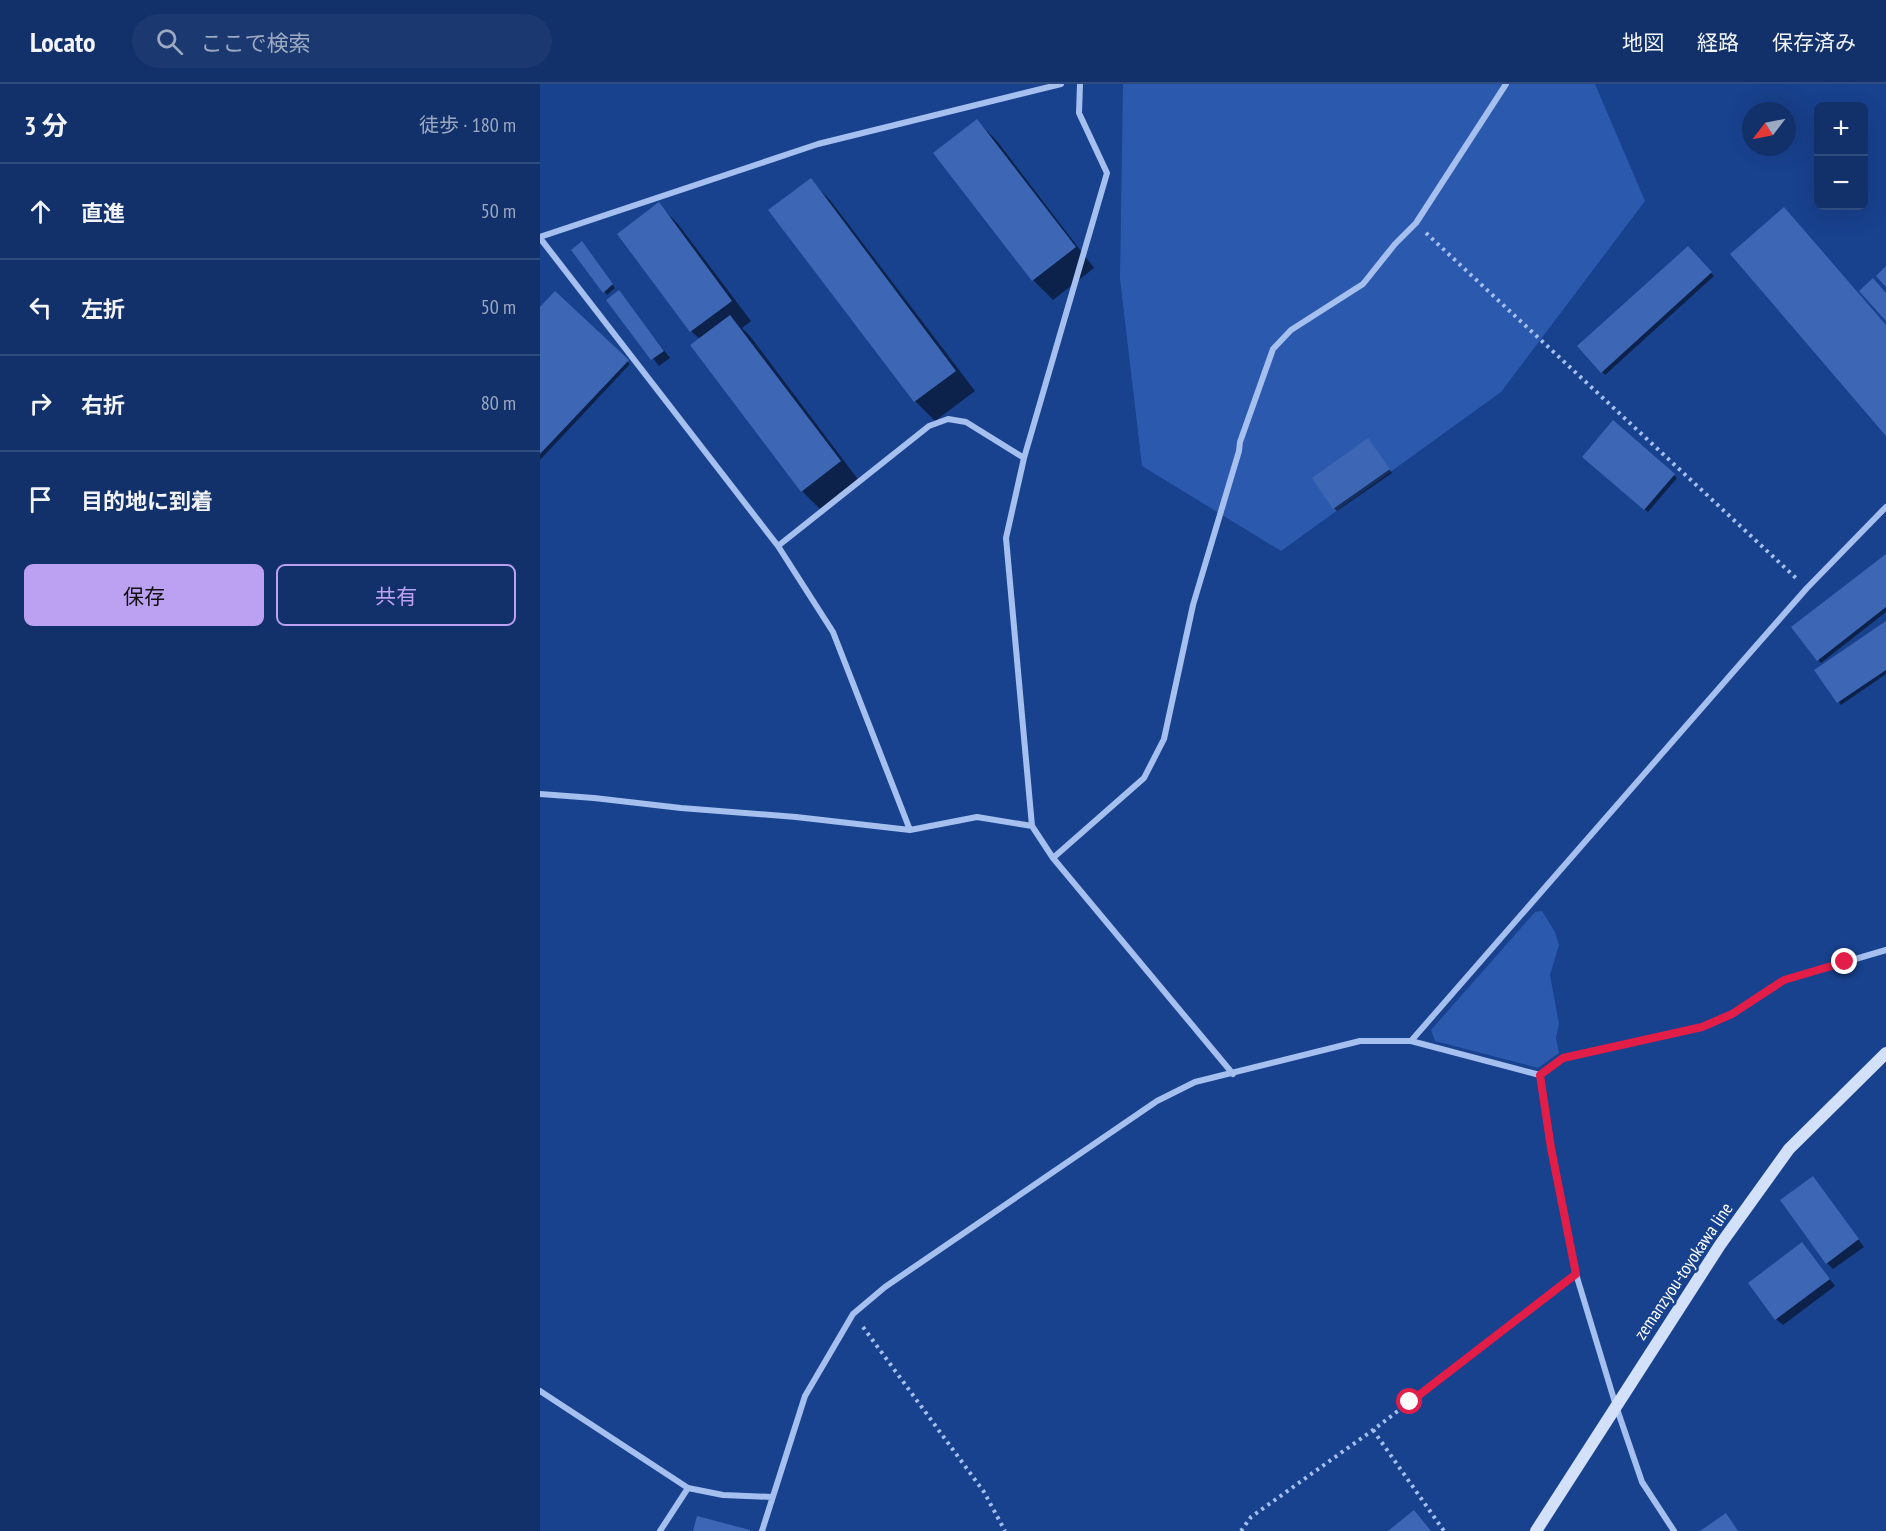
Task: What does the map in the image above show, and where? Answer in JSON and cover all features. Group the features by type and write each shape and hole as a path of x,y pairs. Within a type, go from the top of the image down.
{"main road":[{"name":"zemanzyou-toyokawa line","path":"1536,1531 1719,1245 1789,1149 1886,1053"}],"street":[{"path":"910,830 833,632 778,546 540,237 818,144 1061,84"},
{"path":"1080,84 1079,113 1107,174 1023,458 1006,538 1032,826 1053,858 1233,1074"},
{"path":"1053,858 1144,778 1164,739 1193,605 1240,442 1273,349 1291,330 1363,284 1395,244 1416,223 1506,84"},
{"path":"778,546 929,426 948,419 966,422 1023,458"},
{"path":"1411,1041 1807,588 1886,507"},
{"path":"540,794 796,817 910,830 977,817 1032,826"},
{"path":"1540,1075 1563,1058 1702,1027 1732,1014 1784,980 1886,950"},
{"path":"762,1531 806,1396 853,1314 885,1287 1156,1101 1195,1082 1360,1041 1411,1041 1540,1075"},
{"path":"1540,1075 1551,1148 1576,1274 1642,1482 1674,1531"},
{"path":"540,1391 688,1488 723,1495 772,1497"},
{"path":"660,1531 688,1488"}],"path":[{"path":"1416,223 1807,588"},
{"path":"1241,1531 1251,1516 1373,1430 1576,1274"},
{"path":"853,1314 984,1492 1005,1531"},
{"path":"1373,1430 1444,1531"}],"shaded area":[{"path":"1123,84 1595,84 1645,201 1501,392 1281,551 1142,466 1120,279"},
{"path":"1542,911 1555,932 1559,945 1550,975 1559,1024 1556,1038 1559,1053 1538,1068 1435,1041 1431,1030 1535,912"}],"building":[{"path":"977,119 1076,247 1032,281 933,153"},
{"path":"811,178 956,371 914,402 768,210"},
{"path":"659,202 732,301 690,332 617,234"},
{"path":"1784,207 1886,325 1886,436 1730,254"},
{"path":"582,241 613,284 603,293 571,250"},
{"path":"1688,246 1712,272 1601,373 1577,346"},
{"path":"1886,266 1886,287 1876,276"},
{"path":"1873,278 1886,293 1886,321 1859,291"},
{"path":"619,290 664,351 651,360 606,300"},
{"path":"555,291 629,360 540,454 540,307"},
{"path":"730,315 841,461 801,492 690,345"},
{"path":"1613,420 1675,474 1644,510 1582,457"},
{"path":"1368,438 1390,469 1333,509 1312,478"},
{"path":"1886,554 1886,607 1817,661 1791,627"},
{"path":"1886,621 1886,670 1837,703 1814,670"},
{"path":"1813,1176 1859,1239 1826,1264 1780,1200"},
{"path":"1802,1242 1830,1279 1775,1320 1748,1283"},
{"path":"1414,1510 1431,1531 1388,1531"},
{"path":"1726,1513 1738,1531 1700,1531"},
{"path":"697,1516 750,1530 750,1531 693,1531"}],"route":[{"path":"1410,1402 1576,1274 1551,1148 1540,1075 1563,1058 1702,1027 1732,1014 1784,980 1845,962"}]}
